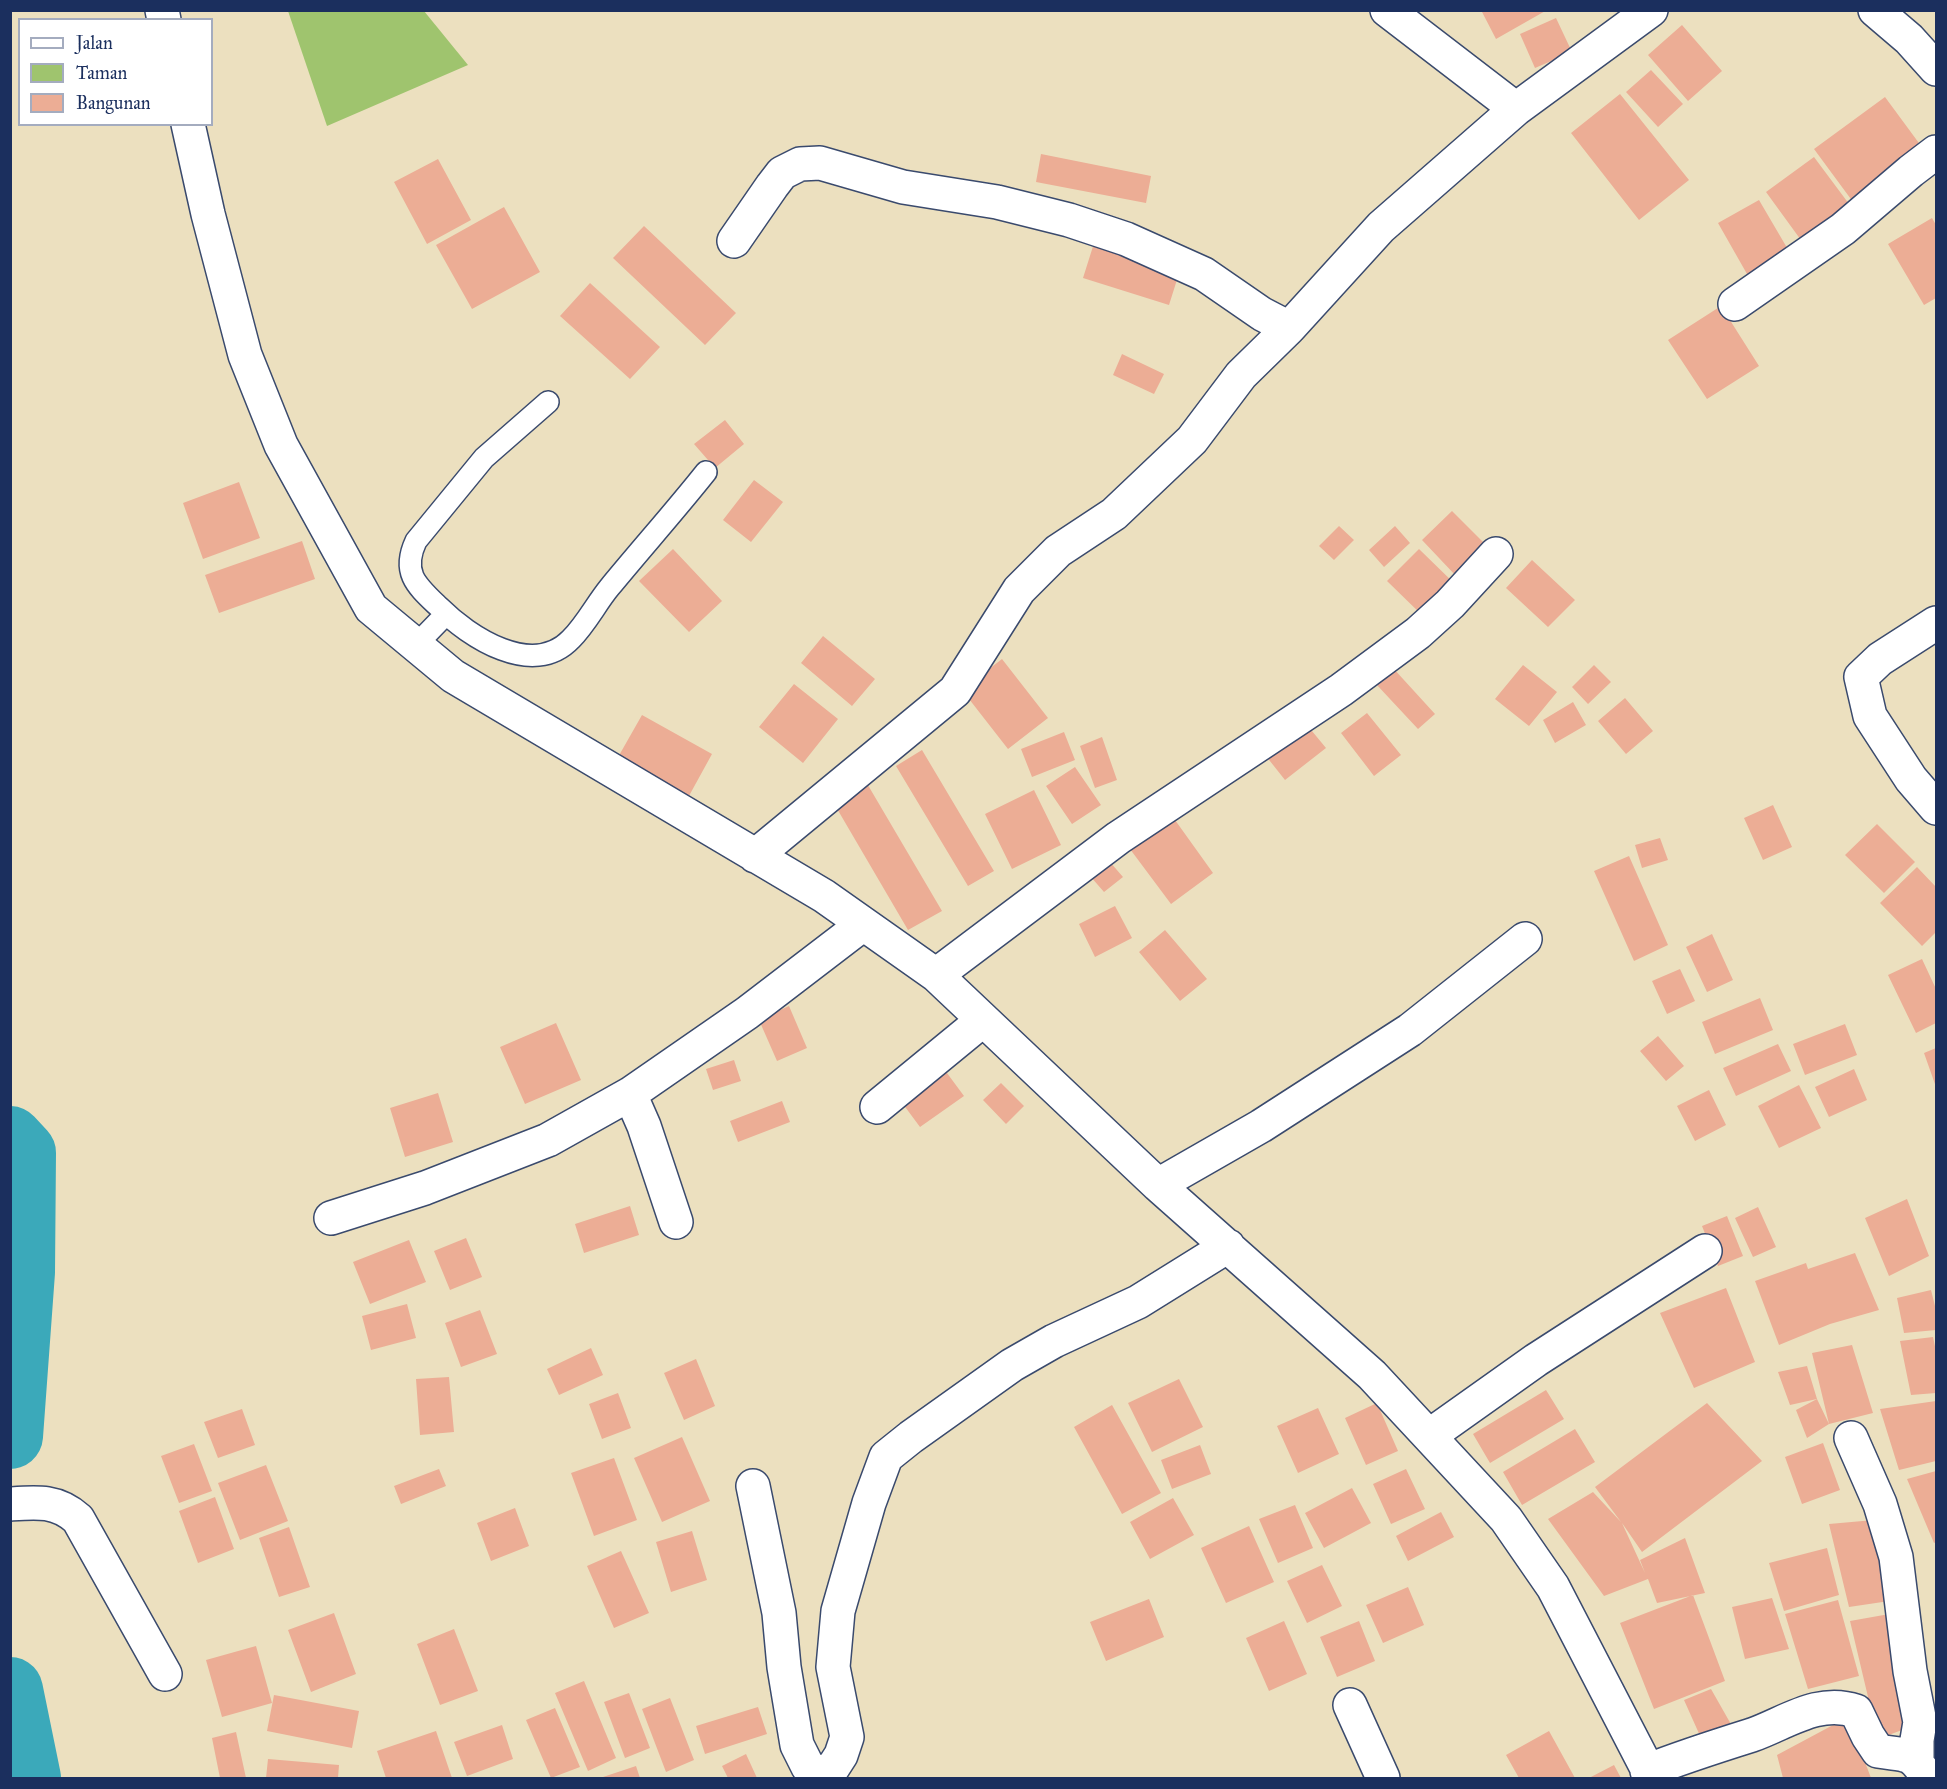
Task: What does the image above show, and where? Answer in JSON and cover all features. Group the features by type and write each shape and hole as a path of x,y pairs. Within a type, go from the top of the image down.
{"street":[{"path":"1387,10 1516,109"},
{"path":"755,856 955,691 1019,590 1058,551 1114,514 1192,440 1241,375 1289,328 1381,227 1516,109 1651,10"},
{"path":"1875,10 1909,39 1936,69"},
{"path":"188,126 208,214 245,355 281,445 371,608 453,676 824,896 936,975 1158,1185 1372,1375 1506,1519 1553,1587 1649,1775 1682,1757 1755,1734 1795,1715 1841,1706 1856,1711 1878,1751 1904,1753 1922,1770"},
{"path":"1735,304 1843,229 1936,152"},
{"path":"734,241 782,173 800,165 820,163 903,187 997,202 1069,220 1126,239 1204,274 1262,314 1289,328"},
{"path":"936,975 1118,838 1341,690 1409,639 1450,604 1496,554"},
{"path":"1936,623 1880,660 1861,677 1870,716 1911,779 1936,808"},
{"path":"331,1218 425,1188 548,1140 630,1094 747,1013 862,925"},
{"path":"1158,1185 1261,1126 1410,1030 1525,939"},
{"path":"877,1107 983,1020"},
{"path":"630,1094 644,1126 676,1222"},
{"path":"753,1486 778,1613 797,1745 808,1767 817,1773 832,1769 841,1755 847,1737 833,1667 838,1611 869,1503 886,1457 1012,1365 1054,1341 1138,1302 1228,1246"},
{"path":"1429,1436 1536,1360 1704,1251"},
{"path":"1851,1438 1880,1504 1896,1557 1910,1671 1920,1722 1917,1740 1922,1770"},
{"path":"20,1503 57,1505 78,1519 165,1674"},
{"path":"1350,1705 1383,1779"}],"lane":[{"path":"548,402 484,458 413,547 411,553 410,569 415,582 446,614 471,632 506,652 532,656 545,654 571,640 608,589 706,472"},
{"path":"415,646 446,614"}],"green space":[{"path":"288,11 424,11 468,65 327,126"}],"building":[{"path":"1481,10 1547,10 1496,39"},
{"path":"1556,18 1572,52 1535,68 1520,34"},
{"path":"1682,25 1722,71 1688,101 1648,55"},
{"path":"1651,70 1683,104 1658,127 1626,92"},
{"path":"1620,94 1689,180 1639,220 1571,133"},
{"path":"1885,97 1927,154 1856,206 1814,149"},
{"path":"1041,154 1151,176 1146,203 1036,182"},
{"path":"1814,157 1855,212 1806,247 1766,192"},
{"path":"438,159 471,220 427,244 394,182"},
{"path":"1759,200 1793,258 1751,281 1718,223"},
{"path":"504,207 540,272 472,309 436,245"},
{"path":"1932,218 1936,225 1936,298 1924,305 1888,244"},
{"path":"644,226 736,313 705,345 613,258"},
{"path":"1095,240 1181,267 1169,305 1083,278"},
{"path":"590,283 660,347 630,379 560,316"},
{"path":"1721,306 1759,366 1707,399 1668,340"},
{"path":"1122,354 1164,374 1154,394 1113,375"},
{"path":"725,420 744,444 715,468 694,444"},
{"path":"754,480 783,502 751,542 723,520"},
{"path":"239,482 260,538 203,559 183,503"},
{"path":"1452,511 1488,547 1457,577 1422,540"},
{"path":"1339,526 1354,540 1334,560 1319,546"},
{"path":"1395,526 1410,543 1384,567 1369,550"},
{"path":"302,541 315,579 219,613 205,575"},
{"path":"673,549 722,601 689,632 639,581"},
{"path":"1419,549 1458,587 1426,619 1387,581"},
{"path":"1532,560 1575,600 1548,627 1506,588"},
{"path":"823,636 875,679 852,706 801,663"},
{"path":"1002,659 1048,718 1008,749 962,690"},
{"path":"1523,665 1557,692 1529,726 1495,699"},
{"path":"1594,665 1611,682 1588,704 1572,687"},
{"path":"1393,668 1435,714 1418,729 1376,684"},
{"path":"794,684 838,719 803,763 759,727"},
{"path":"1625,698 1653,731 1626,754 1598,721"},
{"path":"1573,702 1586,725 1555,743 1543,720"},
{"path":"1367,713 1401,755 1374,776 1341,733"},
{"path":"642,715 712,754 684,805 613,766"},
{"path":"1302,719 1326,748 1285,780 1262,751"},
{"path":"1064,732 1075,760 1032,777 1021,749"},
{"path":"1102,737 1117,780 1095,788 1080,746"},
{"path":"922,750 994,871 968,886 896,766"},
{"path":"1075,767 1101,805 1072,824 1046,786"},
{"path":"862,775 942,911 908,930 829,795"},
{"path":"1034,790 1061,845 1012,869 985,814"},
{"path":"1773,805 1792,847 1763,860 1744,818"},
{"path":"1170,813 1213,873 1171,904 1127,845"},
{"path":"1877,824 1915,862 1884,893 1845,855"},
{"path":"1660,838 1668,860 1642,868 1635,845"},
{"path":"1103,854 1123,877 1104,892 1084,869"},
{"path":"1629,856 1668,945 1634,961 1594,871"},
{"path":"1917,867 1936,887 1936,932 1922,946 1880,903"},
{"path":"1115,906 1132,938 1095,957 1079,924"},
{"path":"1165,930 1207,979 1180,1001 1139,952"},
{"path":"1712,934 1733,980 1707,992 1686,947"},
{"path":"1922,959 1936,989 1936,1023 1916,1033 1888,975"},
{"path":"1680,969 1695,1001 1667,1014 1652,981"},
{"path":"1760,998 1773,1030 1715,1054 1702,1022"},
{"path":"789,1006 807,1048 777,1061 759,1020"},
{"path":"556,1023 581,1080 525,1104 500,1047"},
{"path":"1845,1024 1857,1055 1805,1075 1793,1044"},
{"path":"1658,1036 1684,1066 1666,1081 1640,1051"},
{"path":"1778,1044 1791,1071 1736,1096 1723,1068"},
{"path":"1936,1048 1936,1087 1924,1053"},
{"path":"734,1060 741,1081 713,1090 706,1069"},
{"path":"944,1069 964,1096 920,1127 900,1100"},
{"path":"1854,1069 1867,1100 1829,1117 1815,1087"},
{"path":"1001,1083 1024,1106 1006,1124 983,1100"},
{"path":"1799,1085 1821,1128 1779,1148 1758,1106"},
{"path":"1709,1090 1726,1125 1695,1141 1677,1106"},
{"path":"438,1093 453,1142 405,1157 390,1108"},
{"path":"782,1101 790,1122 738,1142 730,1121"},
{"path":"1907,1199 1929,1256 1889,1276 1865,1218"},
{"path":"630,1206 639,1235 584,1253 575,1224"},
{"path":"1758,1207 1776,1247 1753,1257 1735,1218"},
{"path":"1727,1216 1743,1256 1718,1266 1702,1226"},
{"path":"466,1238 482,1277 450,1290 434,1251"},
{"path":"409,1240 426,1282 370,1304 353,1262"},
{"path":"1855,1253 1879,1310 1830,1324 1779,1345 1755,1281 1806,1263 1808,1269"},
{"path":"1726,1288 1755,1362 1694,1388 1660,1313"},
{"path":"1931,1290 1936,1310 1936,1330 1904,1333 1897,1298"},
{"path":"407,1304 416,1338 371,1350 362,1316"},
{"path":"480,1310 497,1354 461,1367 445,1323"},
{"path":"1933,1337 1936,1351 1936,1393 1911,1395 1900,1341"},
{"path":"1852,1345 1873,1413 1829,1424 1812,1353"},
{"path":"591,1348 603,1375 559,1395 547,1369"},
{"path":"696,1359 715,1406 684,1420 664,1373"},
{"path":"1807,1366 1817,1399 1790,1405 1778,1372"},
{"path":"449,1377 454,1432 420,1435 416,1379"},
{"path":"1179,1379 1203,1427 1152,1452 1128,1403"},
{"path":"1546,1390 1564,1419 1490,1463 1473,1434"},
{"path":"618,1393 631,1428 602,1439 589,1404"},
{"path":"1817,1399 1829,1424 1807,1438 1796,1410"},
{"path":"1936,1401 1936,1461 1899,1470 1880,1409"},
{"path":"1377,1403 1398,1451 1366,1465 1345,1418"},
{"path":"1707,1403 1762,1461 1642,1552 1622,1523 1645,1573 1640,1560 1685,1538 1705,1593 1657,1603 1648,1579 1604,1596 1548,1519 1593,1492 1621,1522 1595,1487"},
{"path":"1112,1405 1161,1493 1122,1514 1074,1427"},
{"path":"1318,1408 1339,1454 1298,1473 1277,1426"},
{"path":"242,1409 255,1445 218,1458 204,1422"},
{"path":"1575,1429 1595,1462 1522,1505 1503,1472"},
{"path":"682,1437 710,1501 662,1522 634,1458"},
{"path":"1823,1443 1840,1490 1802,1504 1785,1457"},
{"path":"194,1444 212,1491 179,1503 161,1456"},
{"path":"1200,1445 1211,1474 1172,1489 1161,1460"},
{"path":"614,1458 637,1520 594,1536 571,1473"},
{"path":"266,1465 288,1521 240,1540 218,1483"},
{"path":"439,1469 446,1486 401,1504 394,1486"},
{"path":"1406,1469 1425,1509 1391,1524 1373,1484"},
{"path":"1936,1471 1936,1542 1934,1543 1907,1479"},
{"path":"1352,1488 1371,1523 1324,1548 1305,1513"},
{"path":"215,1497 234,1549 198,1563 179,1511"},
{"path":"1173,1498 1194,1535 1150,1559 1130,1522"},
{"path":"1295,1505 1313,1548 1278,1563 1259,1519"},
{"path":"515,1508 529,1546 491,1561 477,1523"},
{"path":"1441,1512 1454,1537 1408,1561 1396,1536"},
{"path":"1874,1520 1896,1600 1849,1607 1829,1524"},
{"path":"1249,1526 1274,1582 1226,1603 1201,1548"},
{"path":"289,1527 310,1587 279,1597 259,1538"},
{"path":"692,1531 707,1580 671,1592 656,1542"},
{"path":"1827,1548 1839,1595 1784,1611 1769,1563"},
{"path":"621,1551 649,1613 614,1628 587,1566"},
{"path":"1322,1565 1342,1606 1307,1623 1287,1581"},
{"path":"1408,1587 1424,1625 1383,1643 1366,1605"},
{"path":"1693,1595 1725,1681 1654,1709 1620,1623"},
{"path":"1772,1598 1789,1649 1745,1659 1732,1607"},
{"path":"1149,1599 1164,1637 1106,1661 1090,1622"},
{"path":"1838,1600 1859,1676 1808,1689 1785,1614"},
{"path":"334,1613 356,1674 311,1692 288,1630"},
{"path":"1895,1613 1910,1727 1878,1739 1850,1621"},
{"path":"1284,1621 1307,1674 1269,1691 1246,1638"},
{"path":"1359,1621 1375,1661 1337,1677 1320,1637"},
{"path":"454,1629 478,1691 440,1705 417,1644"},
{"path":"256,1646 272,1703 222,1717 206,1660"},
{"path":"584,1681 616,1758 588,1771 555,1693"},
{"path":"1711,1689 1732,1726 1701,1738 1684,1700"},
{"path":"629,1693 650,1748 625,1758 604,1702"},
{"path":"274,1695 359,1711 352,1748 267,1731"},
{"path":"670,1698 694,1760 666,1772 642,1709"},
{"path":"758,1707 767,1734 705,1754 696,1726"},
{"path":"555,1708 580,1767 551,1778 526,1720"},
{"path":"1848,1717 1871,1778 1783,1778 1777,1755"},
{"path":"502,1725 513,1759 467,1776 454,1742"},
{"path":"436,1731 452,1778 386,1778 377,1751"},
{"path":"1549,1731 1575,1778 1519,1778 1506,1755"},
{"path":"236,1732 246,1778 220,1778 212,1738"},
{"path":"746,1754 757,1778 728,1778 722,1766"},
{"path":"268,1759 339,1765 338,1778 266,1778"},
{"path":"1614,1765 1621,1778 1589,1778"},
{"path":"636,1766 640,1778 600,1778"}],"waterway":[{"path":"10,1139 23,1153 22,1272 10,1436"},
{"path":"10,1690 28,1778"}]}
